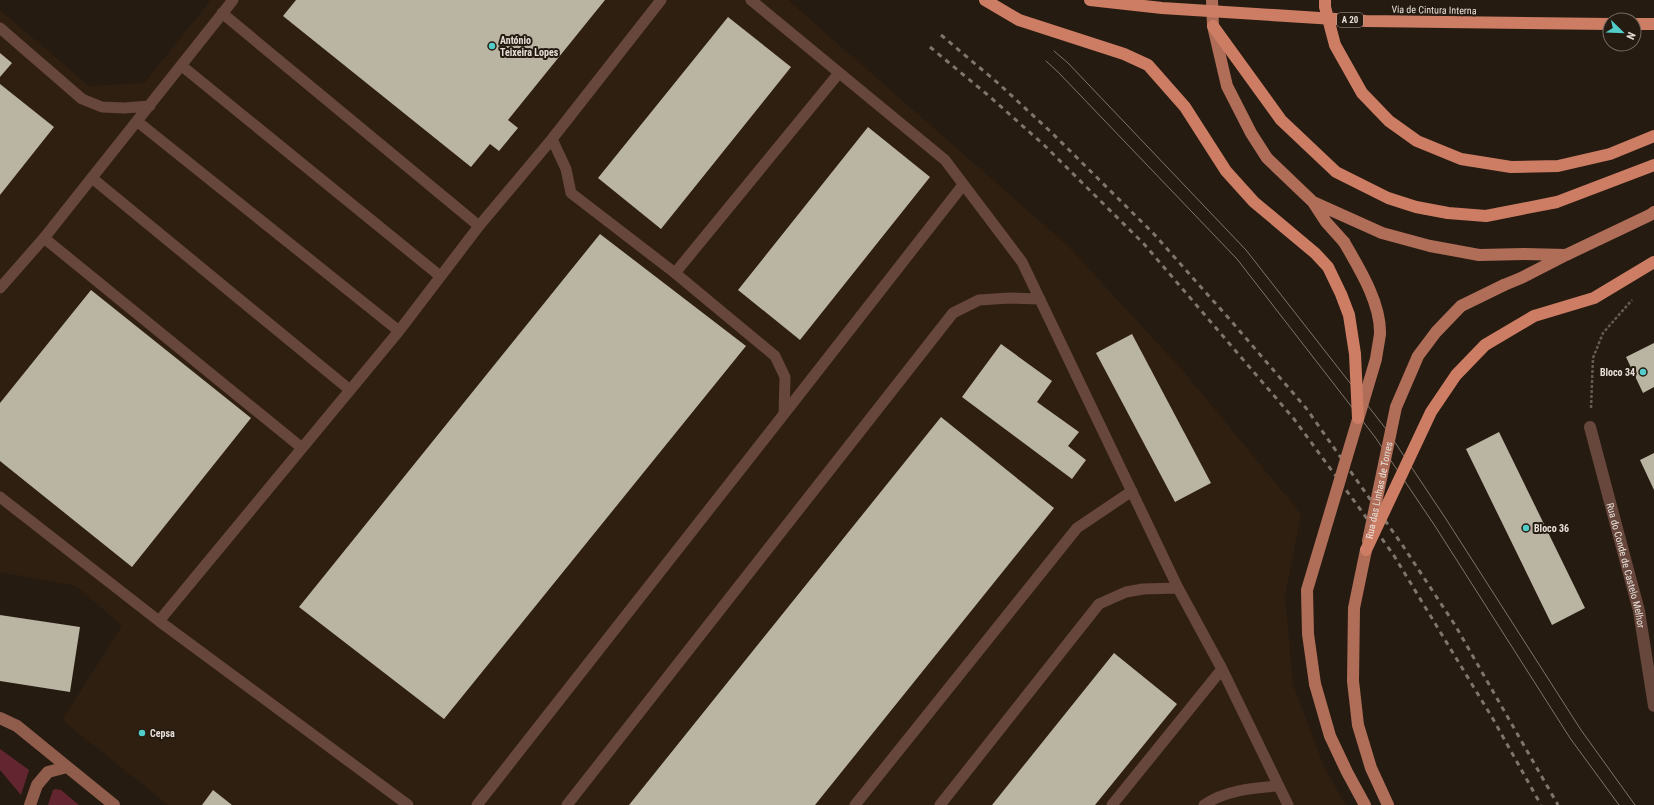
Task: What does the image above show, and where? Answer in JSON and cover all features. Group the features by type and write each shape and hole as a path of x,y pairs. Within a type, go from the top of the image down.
{"highway":[{"path":"985,0 1019,20 1124,54 1148,65 1185,107 1226,171 1254,202 1315,253 1328,267 1349,315 1355,354 1358,418"},
{"name":"Via de Cintura Interna","path":"1090,0 1162,8 1366,21 1602,24"},
{"path":"1325,0 1325,7 1335,45 1362,93 1389,121 1417,141 1461,159 1511,167 1558,166 1610,154 1654,136"},
{"path":"1642,24 1654,24"},
{"path":"1213,26 1281,120 1336,172 1388,198 1416,207 1448,213 1486,216 1557,202 1654,165"},
{"path":"1366,550 1431,412 1456,375 1485,345 1534,316 1594,298 1654,262"}],"main road":[{"path":"1212,0 1213,26 1227,86 1251,133 1267,158 1314,202 1326,222 1344,242 1368,288 1376,307 1380,333 1376,359 1307,590 1308,634 1315,684 1330,736 1365,805"},
{"path":"1314,202 1382,233 1430,246 1479,255 1566,255"},
{"name":"Rua das Linhas de Torres","path":"1388,805 1371,768 1358,725 1353,681 1354,608 1396,407 1418,356 1436,332 1461,306 1522,278 1654,212"}],"street":[{"name":"Rua do Conde de Castelo Melhor","path":"1590,427 1639,612 1654,706"},
{"path":"0,718 17,726 114,805"},
{"path":"30,805 37,786 48,772 67,767"}],"lane":[{"path":"0,288 44,238 138,122 233,0"},
{"path":"159,621 399,330 479,226 552,139 661,0"},
{"path":"750,0 945,160 1022,262 1178,588 1222,669 1288,805"},
{"path":"222,13 479,226"},
{"path":"0,28 82,99 102,107 124,108 150,106"},
{"path":"182,66 440,276"},
{"path":"675,273 839,73"},
{"path":"138,122 399,330"},
{"path":"552,139 566,169 571,193 675,273 775,356 785,377 784,414"},
{"path":"92,178 350,390"},
{"path":"477,805 963,184"},
{"path":"44,238 302,448"},
{"path":"566,805 953,314 979,300 1010,298 1040,299"},
{"path":"855,805 1076,528 1132,491"},
{"path":"0,497 159,621 408,805"},
{"path":"940,805 1099,604 1126,592 1143,589 1178,588"},
{"path":"1112,805 1222,669"},
{"path":"1204,805 1212,799 1236,791 1278,786"}],"path":[{"path":"1590,427 1593,358 1603,333 1634,297"}],"shaded area":[{"path":"211,0 788,0 1067,245 1185,373 1301,514 1285,596 1293,684 1324,767 1346,805 168,805 62,720 122,626 76,586 0,572 0,10 89,86 144,83"},
{"path":"0,749 29,770 21,795 0,770"},
{"path":"53,790 61,790 79,805 48,805"}],"building":[{"name":"António Teixeira Lopes","path":"296,0 605,0 508,120 518,128 499,151 490,144 471,167 283,16"},
{"path":"728,17 791,67 661,229 598,178"},
{"path":"0,53 12,63 0,77"},
{"path":"0,84 54,127 0,195"},
{"path":"868,127 930,177 800,340 738,290"},
{"path":"600,234 746,346 444,719 299,607"},
{"path":"91,290 251,418 132,567 0,461 0,403"},
{"path":"1132,334 1211,483 1175,502 1096,353"},
{"name":"Bloco 34","path":"1654,343 1654,387 1643,393 1626,357"},
{"path":"1001,344 1052,381 1037,402 1079,432 1068,446 1086,460 1072,479 962,397"},
{"path":"941,417 1054,508 815,805 629,805"},
{"name":"Bloco 36","path":"1499,432 1585,608 1552,625 1466,449"},
{"path":"1654,453 1654,490 1640,460"},
{"path":"0,615 80,627 70,692 0,681"},
{"path":"1114,653 1177,704 1095,805 992,805"},
{"path":"213,790 232,805 202,805"}],"tram line":[{"path":"1054,51 1068,63 1246,250 1386,429 1446,519 1581,730 1635,805"},
{"path":"1046,61 1237,259 1375,437 1435,526 1570,738 1619,805"}],"railway":[{"path":"941,35 999,84 1052,133 1153,233 1306,408 1403,546 1455,625 1558,805"},
{"path":"930,47 989,96 1044,145 1144,244 1294,419 1393,554 1493,719 1541,805"}],"place":[{"name":"António Teixeira Lopes","path":"492,46"},
{"name":"Bloco 34","path":"1643,372"},
{"name":"Bloco 36","path":"1526,528"},
{"name":"Cepsa","path":"142,733"}]}
